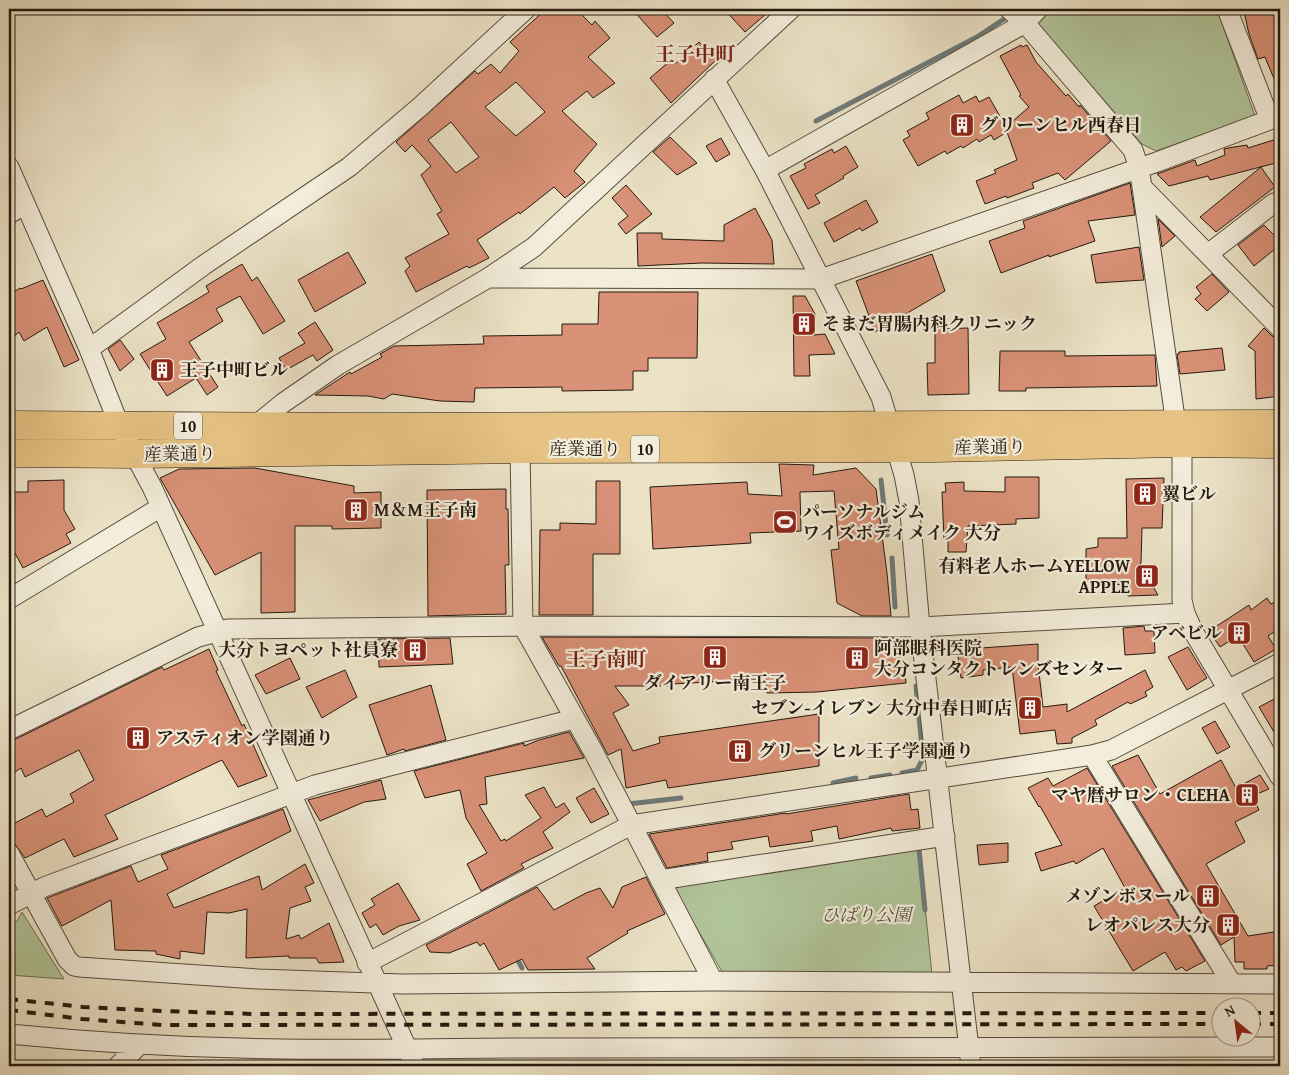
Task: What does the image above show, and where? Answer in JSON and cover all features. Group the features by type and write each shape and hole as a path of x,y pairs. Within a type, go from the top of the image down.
{"highway":[{"name":"産業通り","path":"9,452 135,454 520,449 893,437 1179,434 1280,424"},
{"name":"産業通り","path":"9,426 398,427 893,437"},
{"name":"産業通り","path":"1179,434 1280,444"}],"street":[{"path":"89,349 204,265 349,167 421,106 526,9"},
{"path":"255,426 283,403 338,365 488,278 534,247 790,9"},
{"path":"1010,9 1025,23 1133,150 1142,187 1179,434 1182,600 1185,613 1193,631 1280,777"},
{"path":"765,170 1025,23 1038,9"},
{"path":"488,278 821,279 1275,118 1227,9"},
{"path":"714,79 765,170 881,397 893,437 909,501 920,627 970,1058"},
{"path":"9,167 89,349 120,426 161,507 415,1066"},
{"path":"1142,187 1278,322"},
{"path":"1208,254 1274,203"},
{"path":"9,214 25,204"},
{"path":"520,449 523,626 593,751 713,981"},
{"path":"9,599 161,507"},
{"path":"9,730 216,631 238,629 523,626 920,627 1185,613"},
{"path":"367,963 631,825 1092,755 1111,750 1280,663"},
{"path":"9,905 31,893 315,785 574,719"},
{"path":"1092,755 1232,984"},
{"path":"660,880 945,836"},
{"path":"9,853 67,959 74,966 80,967 258,979 377,983 713,981 1280,984"},
{"path":"9,1034 140,1044 282,1049 406,1047 970,1058 1280,1047"},
{"path":"118,1066 140,1044"}],"green space":[{"path":"1050,9 1217,9 1255,116 1156,151 1142,144 1037,23"},
{"name":"ひばり公園","path":"919,849 932,974 724,975 674,889 676,882"},
{"path":"22,912 64,979 9,975 9,924 17,921"}],"building":[{"path":"546,9 576,9 592,25 595,21 610,38 588,57 615,83 593,98 587,91 562,111 597,144 574,171 585,182 565,198 554,187 520,214 519,212 477,240 489,258 469,268 467,266 416,292 405,271 410,266 405,258 449,234 437,214 442,211 421,175 431,166 412,145 405,152 396,142 475,71 478,74 491,64 500,73 519,51 510,42","holes":["516,82 545,112 516,136 485,107","451,122 479,157 456,173 428,140"]},
{"path":"632,9 661,9 674,23 657,37"},
{"path":"724,9 772,9 745,32"},
{"path":"1259,9 1280,9 1280,93 1265,57 1258,59 1249,34 1244,12"},
{"path":"699,42 716,60 671,103 650,78 671,60 675,64"},
{"path":"1021,45 1022,47 1027,45 1036,62 1066,96 1068,94 1079,107 1080,105 1111,141 1065,180 1058,173 1032,183 1034,188 985,204 976,181 996,173 994,170 1017,160 1007,132 994,140 991,135 979,142 977,139 963,148 961,146 947,154 945,151 918,166 903,140 910,136 907,131 929,119 926,113 959,95 963,103 976,96 979,102 989,97 1006,127 1029,107 1019,96 1021,95 1000,56"},
{"path":"670,137 697,163 677,175 653,152"},
{"path":"721,138 730,154 716,162 706,146"},
{"path":"1280,138 1280,162 1210,180 1208,176 1169,186 1157,174 1195,160 1197,166 1225,155 1224,149 1247,145 1248,148"},
{"path":"846,146 858,167 843,176 844,178 815,195 820,203 808,209 790,176 806,168 804,164 832,149 834,153"},
{"path":"1261,167 1275,187 1216,232 1200,217"},
{"path":"1130,183 1135,215 1088,221 1095,241 1049,257 1049,255 1001,273 989,241 1025,228 1023,221"},
{"path":"626,185 652,214 626,234 618,224 628,216 612,198"},
{"path":"866,200 878,222 862,231 860,228 834,242 824,223"},
{"path":"755,208 772,240 774,264 702,263 638,266 637,233 662,233 662,239 724,241 724,225"},
{"path":"1158,219 1175,236 1162,247"},
{"path":"1264,225 1280,241 1280,245 1254,266 1238,245"},
{"path":"1139,247 1144,280 1096,283 1091,255"},
{"path":"348,252 366,283 315,312 298,280"},
{"path":"932,254 945,291 875,332 856,281"},
{"path":"242,264 252,281 257,277 285,321 263,334 240,296 216,309 223,321 189,342 218,387 207,395 196,378 167,396 140,354 166,339 157,323 209,292 206,286"},
{"path":"1212,274 1229,292 1207,311 1195,299 1201,294 1196,287"},
{"path":"43,280 79,360 64,367 47,327 24,341 19,332 9,341 9,295 20,288"},
{"path":"599,292 698,292 697,358 648,358 648,371 633,371 633,390 562,391 562,387 475,388 474,402 440,401 392,394 384,399 368,396 315,395 350,372 351,374 382,357 380,354 394,346 484,344 483,336 562,335 562,324 598,324"},
{"name":"そまだ胃腸内科クリニック","path":"793,296 805,296 815,314 814,335 825,334 835,354 809,355 810,376 794,376"},
{"path":"315,322 333,350 317,361 313,355 286,370 279,358 305,343 298,333"},
{"path":"968,328 969,394 928,395 927,363 935,363 935,329"},
{"path":"1264,328 1272,336 1280,339 1280,396 1256,399 1255,351 1248,346"},
{"path":"120,340 134,359 120,371 108,349"},
{"path":"1222,348 1225,370 1180,374 1177,354 1179,352"},
{"path":"1000,351 1065,351 1065,356 1155,355 1157,386 1026,388 1026,391 999,391"},
{"path":"779,464 814,465 813,475 856,468 876,489 891,616 862,616 837,603 831,550 839,549 834,491 800,492 801,531 750,533 751,543 653,549 650,487 747,482 748,494 782,496"},
{"path":"255,468 354,486 354,493 381,492 381,528 332,529 332,526 295,526 295,612 261,613 261,552 215,575 160,478 179,469"},
{"path":"1005,477 1039,477 1039,518 1016,519 1016,524 968,526 966,552 948,552 948,540 944,539 942,492 946,492 945,483 964,482 964,491 1005,492"},
{"path":"1164,478 1162,528 1142,528 1140,564 1158,595 1128,596 1128,585 1086,583 1086,549 1098,547 1098,538 1127,538 1126,479"},
{"path":"64,480 64,510 75,529 66,534 71,543 23,568 9,542 9,492 28,492 28,481"},
{"path":"596,481 620,481 620,554 593,554 593,615 539,615 540,530 560,530 560,523 596,524"},
{"path":"506,489 509,565 505,565 506,614 428,616 427,490"},
{"name":"アベビル","path":"1267,598 1271,604 1280,599 1280,628 1268,636 1276,649 1254,662 1238,636 1220,647 1209,631 1249,605 1251,610"},
{"path":"1144,626 1145,631 1154,631 1155,653 1125,655 1123,628"},
{"path":"542,637 902,638 906,683 817,692 767,693 766,679 672,684 672,686 615,686 629,705 613,713 633,751 660,743 659,737 819,714 819,766 668,788 666,780 626,788 621,749 608,755 561,666 559,666"},
{"name":"大分トヨペット社員寮","path":"450,638 453,664 379,667 378,639"},
{"path":"980,638 981,648 1038,644 1038,664 1043,707 1067,704 1067,712 1145,670 1153,687 1145,692 1147,696 1130,704 1128,702 1095,720 1097,725 1072,738 1072,743 1057,744 1055,730 1020,734 1012,667 983,670 983,675 961,678 956,642"},
{"path":"1188,647 1207,678 1187,690 1168,657"},
{"path":"209,649 218,670 216,671 242,726 244,724 267,776 238,787 222,760 105,815 118,839 74,857 64,839 25,858 15,844 9,842 9,826 42,809 46,817 74,802 70,794 94,780 79,750 25,777 21,768 9,776 9,741 162,667 164,670"},
{"path":"290,658 300,679 266,694 255,675"},
{"path":"345,670 357,697 322,718 306,687"},
{"path":"431,685 446,740 405,751 404,749 387,755 369,705"},
{"path":"1280,696 1280,742 1259,707"},
{"path":"1215,721 1230,747 1217,754 1202,728"},
{"path":"569,732 584,758 485,777 487,804 479,805 501,841 505,839 506,841 541,818 525,795 544,787 556,808 564,803 570,812 543,832 553,848 521,864 524,868 481,891 467,864 487,853 466,818 460,790 425,798 414,771 524,743 524,746"},
{"path":"1138,755 1160,794 1221,760 1236,788 1260,775 1269,789 1257,794 1258,797 1254,799 1259,810 1235,822 1245,842 1206,864 1248,936 1280,931 1280,965 1267,966 1267,969 1244,969 1244,962 1235,962 1234,937 1221,945 1112,766"},
{"path":"1087,768 1205,961 1186,971 1182,967 1176,970 1165,952 1133,971 1094,906 1125,888 1103,848 1076,864 1074,861 1041,871 1035,853 1062,845 1028,788 1048,778 1053,786"},
{"path":"381,780 386,799 364,802 320,821 308,800"},
{"path":"594,788 609,814 591,823 576,798"},
{"path":"909,794 911,810 918,809 920,828 892,831 891,828 839,839 837,826 811,831 813,841 770,847 768,836 731,842 733,849 707,853 708,861 667,868 649,834 786,814"},
{"path":"283,809 291,831 167,894 174,908 259,876 262,890 305,864 314,883 305,887 311,901 290,908 286,939 299,935 301,939 329,923 344,962 319,963 316,958 289,958 289,956 246,958 247,909 229,913 207,912 204,954 180,951 180,959 156,954 156,951 115,950 111,900 62,926 47,898 131,866 138,882 168,869 161,855"},
{"path":"1008,843 1008,862 979,865 977,845"},
{"path":"646,877 665,914 627,931 628,933 587,958 595,969 528,970 522,959 499,970 484,943 480,946 477,942 449,953 430,952 426,945 537,887 554,910 586,893 600,888 613,908 622,887"},
{"path":"398,883 420,920 399,926 383,935 376,924 370,928 362,913 375,905 371,899"}],"waterway":[{"path":"816,121 977,37 1010,15"},
{"path":"881,480 887,535"},
{"path":"892,558 895,607"},
{"path":"902,773 917,770 923,758 916,686"},
{"path":"871,778 890,775"},
{"path":"833,783 856,778"},
{"path":"628,804 681,798"},
{"path":"919,849 925,910"},
{"path":"515,955 522,968"}],"railway":[{"path":"9,999 83,1007 255,1014 1212,1013"},
{"path":"9,1010 82,1019 162,1025 1212,1024"},
{"path":"1262,1013 1280,1013"},
{"path":"1262,1024 1280,1024"}],"place":[{"name":"グリーンヒル西春日","path":"962,125"},
{"name":"そまだ胃腸内科クリニック","path":"804,324"},
{"name":"王子中町ビル","path":"162,370"},
{"name":"翼ビル","path":"1145,494"},
{"name":"M＆M王子南","path":"356,510"},
{"name":"パーソナルジム ワイズボディメイク 大分","path":"785,522"},
{"name":"有料老人ホームYELLOW APPLE","path":"1147,576"},
{"name":"アベビル","path":"1239,633"},
{"name":"大分トヨペット社員寮","path":"415,650"},
{"name":"ダイアリー南王子","path":"715,657"},
{"name":"阿部眼科医院 大分コンタクトレンズセンター","path":"857,658"},
{"name":"セブン-イレブン 大分中春日町店","path":"1030,708"},
{"name":"アスティオン学園通り","path":"138,738"},
{"name":"グリーンヒル王子学園通り","path":"740,751"},
{"name":"マヤ暦サロン・CLEHA","path":"1247,795"},
{"name":"メゾンボヌール","path":"1208,896"},
{"name":"レオパレス大分","path":"1228,925"}],"district":[{"name":"王子中町","path":"695,54"},
{"name":"王子南町","path":"606,659"}]}
